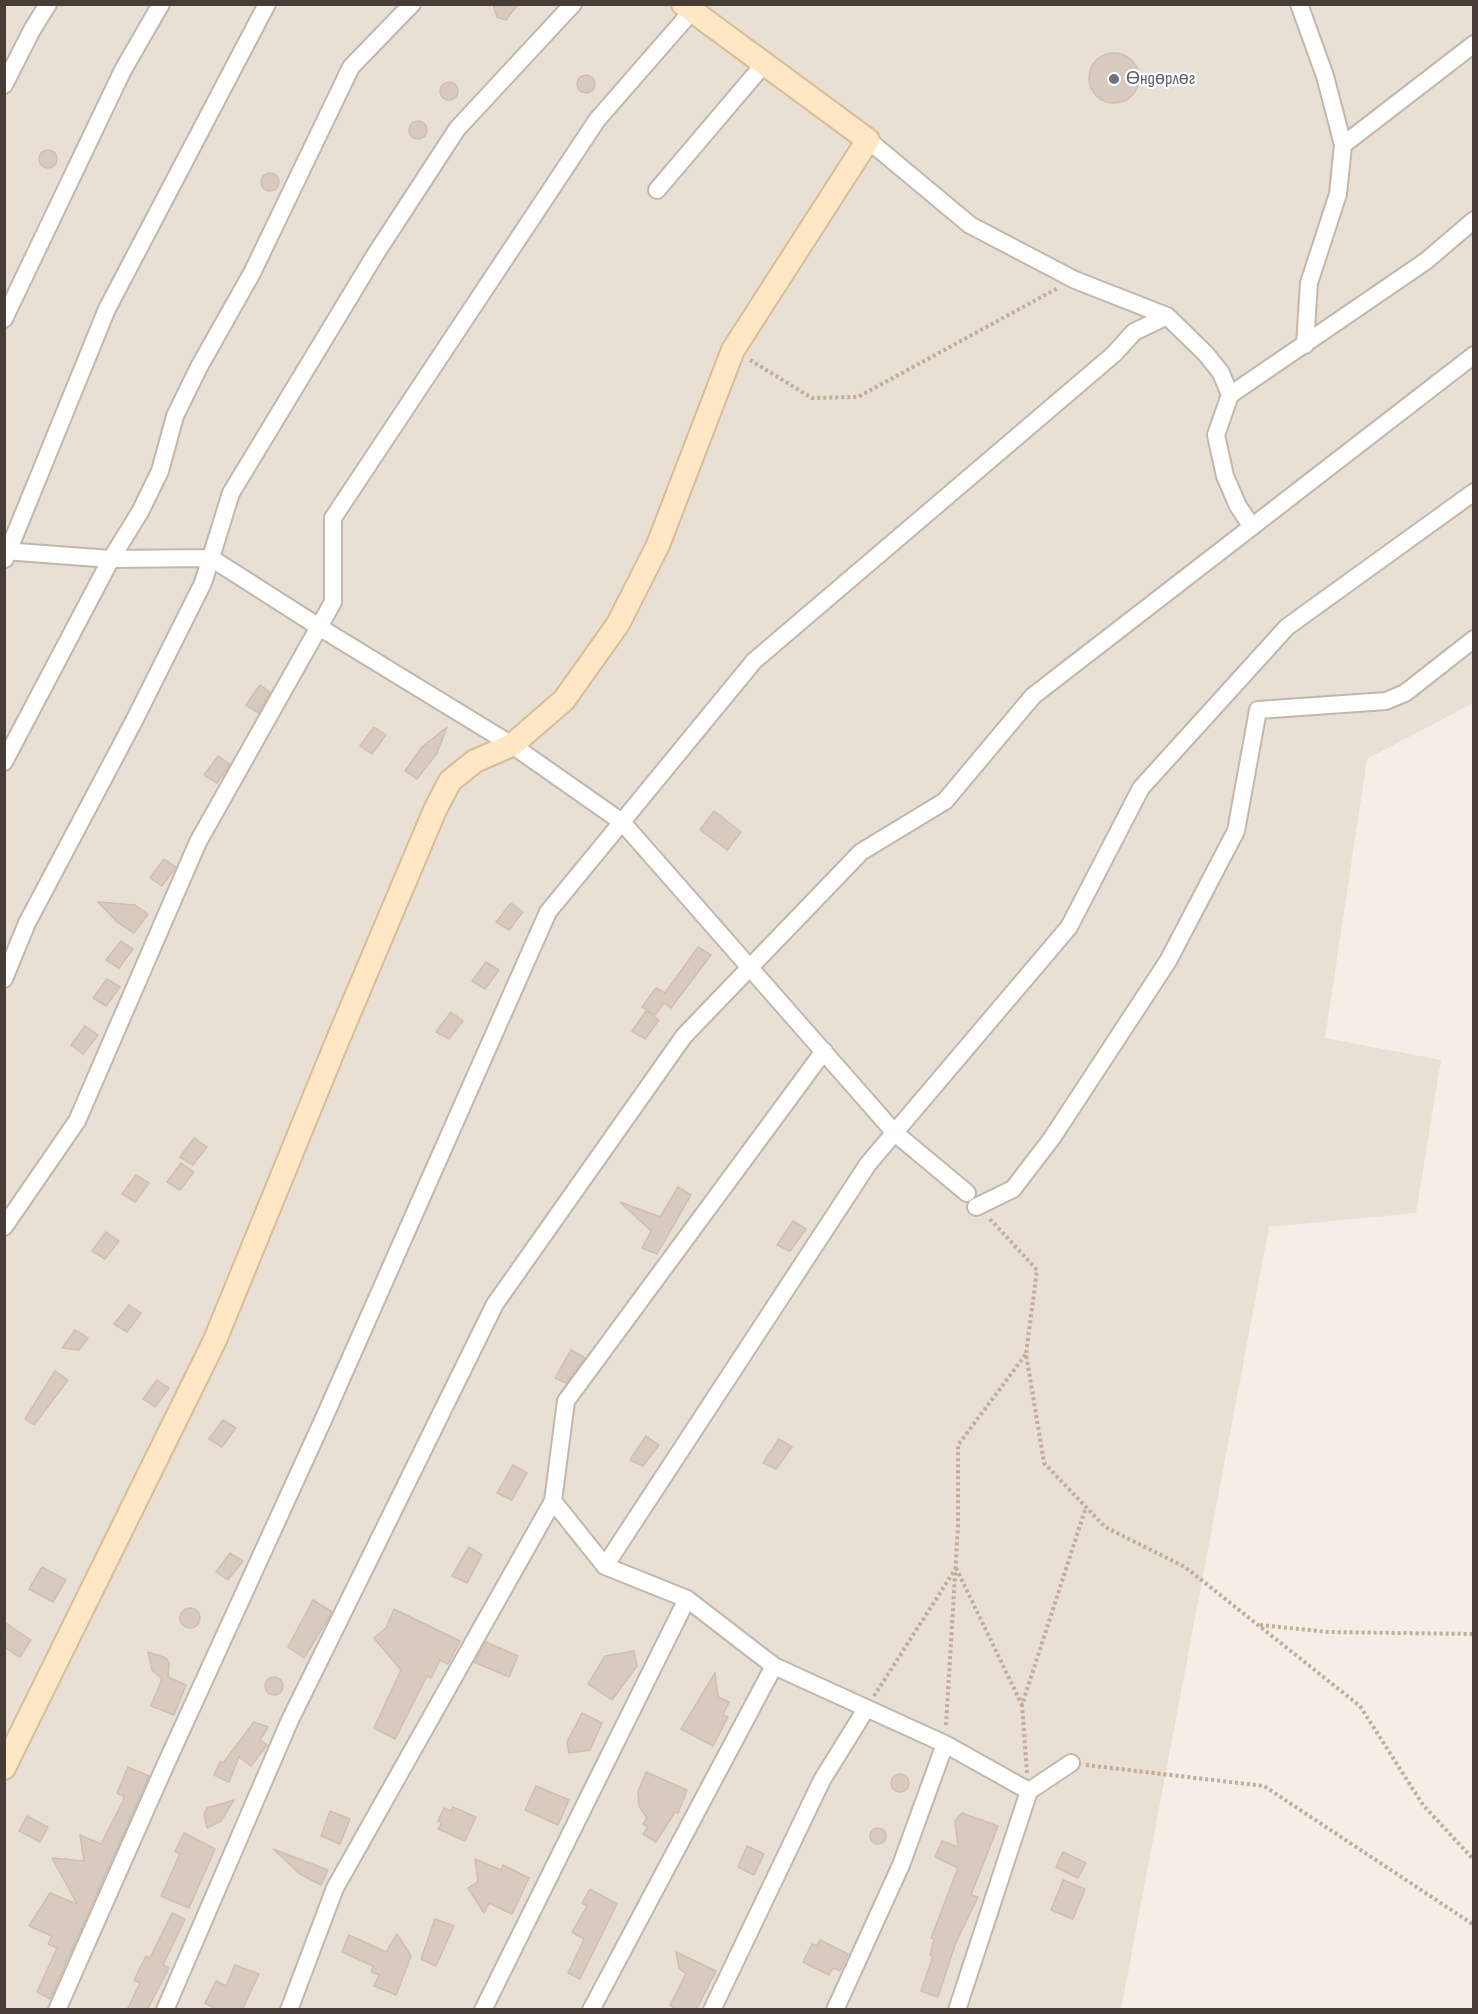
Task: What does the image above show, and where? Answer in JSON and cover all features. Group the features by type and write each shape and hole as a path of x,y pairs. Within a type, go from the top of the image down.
{"street":[{"path":"4,85 48,4"},
{"path":"4,319 123,70 161,4"},
{"path":"267,4 107,309 6,554 111,559 211,558 319,627 512,744 622,822 895,1133 974,1202 1013,1189 1052,1138 1168,962 1236,831 1258,710 1386,701 1405,693 1473,639"},
{"path":"4,762 111,559 140,512 160,471 175,416 252,273 351,67 412,4"},
{"path":"4,979 27,923 135,719 203,583 231,493 375,255 458,129 573,4"},
{"path":"4,1227 77,1121 198,842 333,602 333,518 597,120 692,7 764,64 868,140 970,225 1075,279 1167,316 1206,354 1221,373 1230,395"},
{"path":"1305,7 1343,145 1338,194 1309,283 1305,345"},
{"path":"1343,145 1473,44"},
{"path":"657,190 764,64"},
{"path":"4,1768 215,1340 435,810 450,781 475,760 512,744 564,700 618,624 658,545 733,350 868,140"},
{"path":"1252,527 1238,506 1225,476 1216,435 1230,395 1426,261 1473,220"},
{"path":"57,2010 165,1766 324,1418 548,912 754,661 1114,354 1134,332 1167,316"},
{"path":"165,2010 290,1720 495,1304 684,1036 861,852 945,801 1033,696 1473,355"},
{"path":"605,1566 868,1164 1069,927 1141,788 1287,627 1473,492"},
{"path":"289,2010 335,1888 553,1502 566,1401 824,1052"},
{"path":"553,1502 605,1566 687,1599 774,1666 945,1744 1029,1791"},
{"path":"483,2010 687,1599"},
{"path":"591,2010 774,1666"},
{"path":"712,2010 822,1780 866,1709"},
{"path":"835,2010 901,1865 945,1744"},
{"path":"957,2010 1029,1791 1071,1763"}],"path":[{"path":"733,350 812,398 858,397 1075,279"},
{"path":"974,1202 1037,1270 1026,1354 1044,1462 1106,1527 1185,1567 1360,1706 1423,1805 1473,1860"},
{"path":"945,1744 956,1567 958,1445 1026,1354"},
{"path":"1022,1705 1086,1507"},
{"path":"956,1567 1022,1705 1029,1791"},
{"path":"866,1709 956,1567"},
{"path":"1259,1625 1328,1632 1473,1634"},
{"path":"1071,1763 1264,1786 1473,1925"}],"shaded area":[{"path":"5,5 1473,5 1473,703 1367,759 1325,1038 1441,1060 1416,1213 1269,1227 1121,2009 5,2010"}],"building":[{"path":"493,4 518,4 506,20 497,17"},
{"name":"Өндөрлөг","path":"1109,53 1119,53 1132,60 1139,73 1139,83 1132,96 1119,103 1109,103 1100,99 1093,92 1089,83 1089,73 1093,64 1100,57"},
{"path":"586,75 592,78 595,84 592,90 586,93 580,90 577,84 580,78"},
{"path":"449,82 455,85 458,91 455,97 449,100 443,97 440,91 443,85"},
{"path":"418,121 424,124 427,130 424,136 418,139 412,136 409,130 412,124"},
{"path":"48,150 54,153 57,159 54,165 48,168 42,165 39,159 42,153"},
{"path":"270,173 276,176 279,182 276,188 270,191 264,188 261,182 264,176"},
{"path":"260,685 270,692 259,713 246,705"},
{"path":"374,727 386,735 372,754 360,746"},
{"path":"447,727 437,753 417,779 405,771 422,747"},
{"path":"218,756 230,764 217,783 204,775"},
{"path":"714,811 741,832 727,850 700,830"},
{"path":"164,859 176,867 162,886 150,878"},
{"path":"98,902 135,905 148,914 134,933 117,922"},
{"path":"511,903 523,912 509,930 496,922"},
{"path":"121,941 133,949 119,968 106,960"},
{"path":"698,947 711,955 671,1008 664,1003 655,1015 642,1007 656,988 665,993"},
{"path":"486,962 499,970 485,989 472,981"},
{"path":"107,979 120,987 106,1006 93,998"},
{"path":"646,1011 659,1020 645,1039 632,1031"},
{"path":"451,1012 463,1021 449,1039 436,1032"},
{"path":"85,1026 98,1035 83,1054 71,1045"},
{"path":"194,1138 207,1147 193,1165 180,1157"},
{"path":"181,1163 194,1172 180,1190 167,1182"},
{"path":"136,1175 149,1183 135,1202 122,1194"},
{"path":"678,1187 691,1195 657,1254 642,1248 651,1231 620,1202 660,1217"},
{"path":"793,1221 806,1229 790,1251 777,1245"},
{"path":"106,1232 119,1241 105,1259 92,1251"},
{"path":"129,1305 141,1313 127,1332 114,1324"},
{"path":"75,1330 88,1338 79,1350 62,1348"},
{"path":"571,1350 585,1358 566,1383 555,1378"},
{"path":"55,1371 68,1380 34,1425 25,1419"},
{"path":"157,1380 169,1388 155,1407 143,1399"},
{"path":"223,1420 236,1428 222,1447 209,1439"},
{"path":"646,1436 659,1445 643,1466 630,1460"},
{"path":"779,1439 792,1447 776,1469 763,1463"},
{"path":"513,1465 527,1473 512,1500 497,1493"},
{"path":"469,1547 482,1555 467,1583 452,1576"},
{"path":"230,1553 243,1561 228,1580 216,1572"},
{"path":"42,1567 66,1580 53,1602 29,1589"},
{"path":"313,1600 332,1612 304,1658 288,1647"},
{"path":"190,1608 197,1611 200,1618 197,1625 190,1628 183,1625 180,1618 183,1611"},
{"path":"394,1609 460,1641 448,1664 440,1660 431,1678 427,1676 395,1739 374,1728 401,1670 374,1638 386,1628"},
{"path":"4,1622 31,1640 20,1657 4,1647"},
{"path":"486,1642 518,1656 509,1677 474,1662"},
{"path":"634,1651 637,1666 612,1700 588,1684 605,1656"},
{"path":"148,1652 166,1658 169,1663 168,1677 186,1685 174,1715 151,1706 162,1679 152,1670"},
{"path":"715,1673 718,1697 729,1702 723,1715 728,1717 713,1746 681,1729"},
{"path":"274,1677 280,1680 283,1686 280,1692 274,1695 268,1692 265,1686 268,1680"},
{"path":"582,1713 602,1723 590,1750 569,1753 567,1742"},
{"path":"254,1722 268,1727 260,1740 267,1745 251,1766 239,1757 229,1782 214,1775 220,1762 223,1763"},
{"path":"128,1767 149,1776 50,1999 37,1992 57,1948 48,1944 52,1936 29,1926 50,1893 77,1904 52,1858 84,1861 80,1835 101,1844 123,1801 124,1796 117,1793"},
{"path":"646,1772 687,1790 678,1813 675,1812 656,1842 643,1834 648,1827 643,1824 647,1818 639,1806 638,1792"},
{"path":"900,1774 906,1777 909,1783 906,1789 900,1792 894,1789 891,1783 894,1777"},
{"path":"536,1786 569,1800 558,1825 525,1810"},
{"path":"234,1800 221,1821 207,1828 204,1814 207,1808"},
{"path":"453,1807 476,1817 465,1841 438,1829 442,1823 438,1821 444,1808 451,1811"},
{"path":"330,1811 350,1819 340,1844 321,1836"},
{"path":"962,1813 998,1826 971,1895 978,1897 956,1942 938,1997 921,1991 933,1956 930,1955 934,1939 931,1938 958,1868 935,1857 942,1841 958,1847 955,1821"},
{"path":"27,1816 48,1827 40,1842 19,1831"},
{"path":"875,1828 881,1828 886,1836 884,1842 875,1844 870,1839 870,1833"},
{"path":"184,1833 215,1849 189,1908 161,1896 180,1854 175,1851"},
{"path":"747,1846 764,1854 754,1875 738,1867"},
{"path":"273,1849 328,1870 321,1885 300,1874"},
{"path":"1063,1852 1086,1863 1078,1878 1056,1867"},
{"path":"475,1859 501,1870 503,1865 529,1878 512,1914 489,1903 484,1913 468,1888 478,1882"},
{"path":"1063,1880 1085,1889 1073,1919 1051,1910"},
{"path":"590,1889 617,1904 580,1979 568,1973 584,1939 572,1932 587,1906 582,1903"},
{"path":"172,1913 185,1919 163,1965 169,1968 147,2010 127,2010 140,1983 134,1980 146,1956 150,1958"},
{"path":"435,1919 454,1926 436,1966 421,1959"},
{"path":"397,1934 411,1956 396,1995 374,1986 379,1975 371,1972 373,1966 342,1952 349,1935 386,1952"},
{"path":"820,1940 848,1954 840,1971 833,1968 829,1975 803,1962 812,1944 817,1946"},
{"path":"676,1952 716,1971 696,2010 678,2010 670,2005 686,1974 679,1968"},
{"path":"235,1965 259,1974 242,2010 218,2010 205,2003 216,1981 226,1986"}],"place":[{"name":"Өндөрлөг","path":"1114,79"}]}
